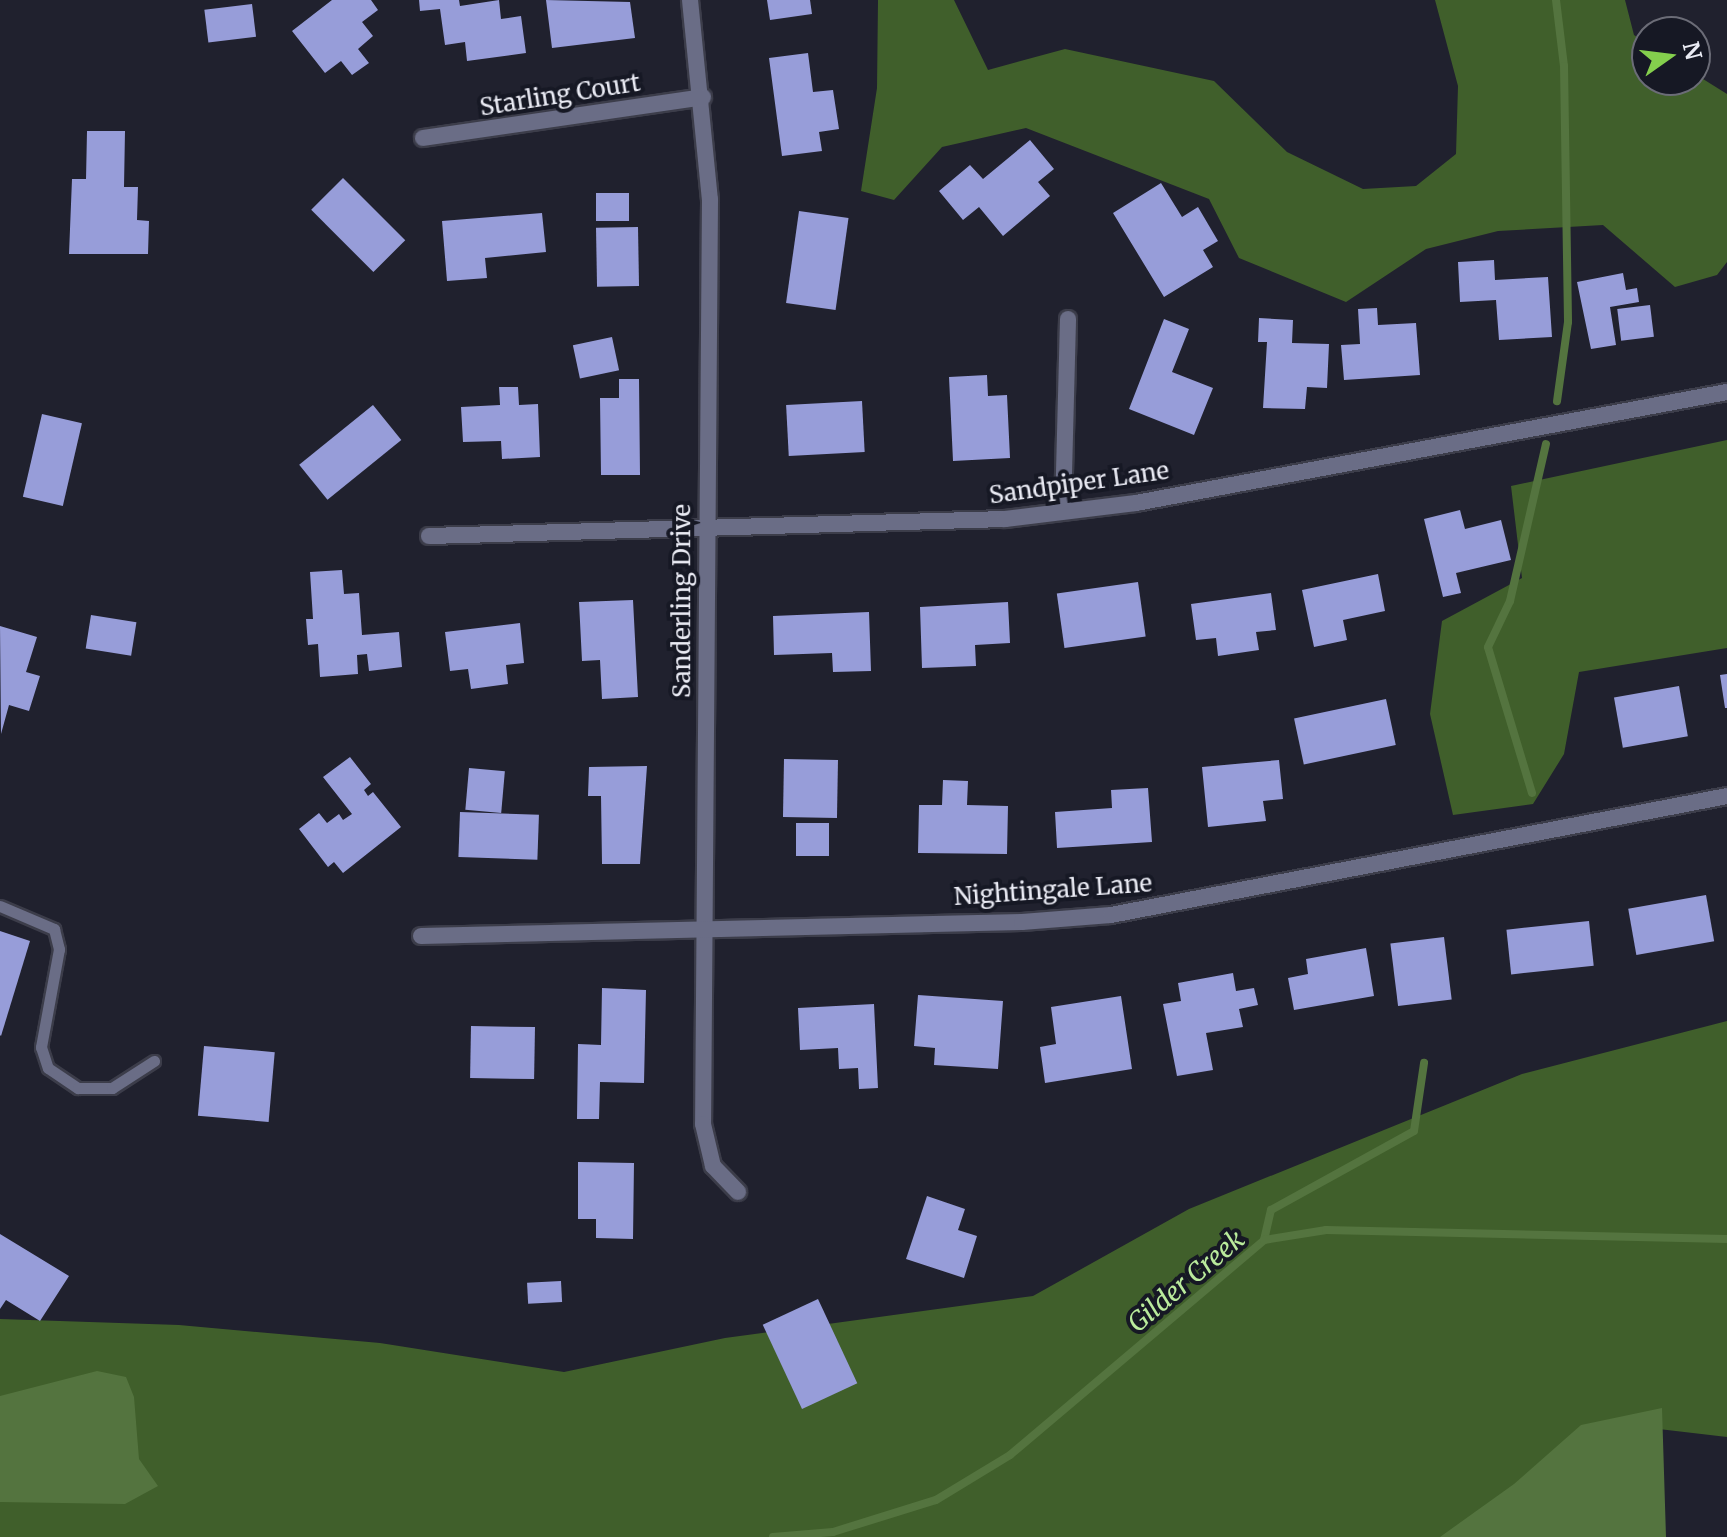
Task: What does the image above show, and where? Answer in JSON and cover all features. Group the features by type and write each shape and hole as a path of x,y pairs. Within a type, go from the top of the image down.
{"street":[{"name":"Sanderling Drive","path":"690,0 703,97 710,199 703,1124 713,1166 738,1192"},
{"name":"Starling Court","path":"423,138 703,97"},
{"path":"1063,511 1068,319"},
{"name":"Sandpiper Lane","path":"429,536 706,525 960,521 1136,503 1727,392"},
{"name":"Nightingale Lane","path":"421,936 703,925 1022,922 1111,915 1727,796"}],"lane":[{"path":"0,906 54,929 59,949 41,1047 48,1068 78,1088 112,1088 154,1061"}],"shaded area":[{"path":"878,0 954,0 988,70 1065,49 1214,81 1287,152 1363,189 1416,186 1456,154 1458,86 1435,0 1625,0 1631,23 1631,96 1711,96 1711,84 1727,94 1727,262 1717,275 1675,287 1603,225 1498,231 1426,249 1346,302 1239,258 1209,199 1026,128 942,147 894,200 861,191 877,88"},
{"path":"1727,440 1727,648 1579,672 1564,754 1533,804 1453,815 1430,714 1442,621 1522,578 1511,486"},
{"path":"1727,1021 1727,1437 1616,1424 1497,1537 0,1537 0,1319 179,1325 380,1343 564,1372 725,1338 1033,1296 1189,1209 1522,1074"},
{"path":"97,1371 126,1377 134,1397 139,1459 158,1486 125,1504 0,1502 0,1396"},
{"path":"1662,1408 1666,1537 1440,1537 1514,1484 1581,1425"}],"building":[{"path":"332,0 371,0 378,10 362,22 373,36 358,49 369,63 352,75 341,61 325,73 292,31"},
{"path":"419,0 459,0 460,6 499,0 501,19 521,16 526,53 467,61 465,42 445,45 440,9 420,11"},
{"path":"546,0 630,2 635,38 552,48"},
{"path":"767,0 810,0 812,14 770,20"},
{"path":"252,4 256,37 208,43 204,10"},
{"path":"808,53 813,92 833,90 839,129 819,132 822,151 782,156 769,58"},
{"path":"87,131 125,131 124,187 138,187 137,220 149,221 148,254 69,254 72,179 86,179"},
{"path":"1030,140 1054,169 1038,182 1050,196 1003,236 979,207 963,220 939,191 970,165 983,179"},
{"path":"343,178 405,240 373,272 311,210"},
{"path":"1161,183 1182,217 1198,207 1218,241 1203,250 1213,267 1164,297 1113,213"},
{"path":"596,193 629,193 629,221 596,221"},
{"path":"799,211 849,218 836,310 786,303"},
{"path":"542,213 546,252 485,258 487,278 447,281 442,221"},
{"path":"638,227 639,286 597,287 596,228"},
{"path":"1494,260 1495,280 1548,277 1552,337 1499,340 1496,300 1460,302 1458,262"},
{"path":"1623,273 1626,290 1637,288 1639,302 1610,307 1616,345 1591,349 1577,282"},
{"path":"1650,305 1654,337 1621,341 1617,309"},
{"path":"1377,308 1378,325 1416,323 1420,375 1344,380 1341,345 1360,344 1358,309"},
{"path":"1259,318 1293,320 1292,343 1329,344 1327,388 1307,387 1305,409 1263,408 1267,342 1258,342"},
{"path":"1164,319 1189,329 1172,372 1213,388 1194,435 1129,409"},
{"path":"612,337 619,370 580,379 573,345"},
{"path":"987,375 988,396 1007,395 1010,458 953,461 949,377"},
{"path":"619,379 639,379 640,475 601,475 600,398 619,398"},
{"path":"499,387 518,387 519,405 538,404 540,457 502,459 501,441 463,442 461,407 500,405"},
{"path":"862,401 865,452 789,456 786,405"},
{"path":"373,405 401,440 327,500 299,465"},
{"path":"42,414 82,423 63,506 23,497"},
{"path":"1460,510 1465,529 1501,520 1511,560 1456,573 1461,593 1443,597 1424,519"},
{"path":"342,570 344,594 359,593 362,635 399,632 402,667 369,671 367,654 357,655 358,674 320,677 318,644 308,645 306,619 313,619 310,572"},
{"path":"1378,574 1385,611 1343,620 1347,640 1314,647 1302,590"},
{"path":"1138,582 1146,636 1064,648 1057,593"},
{"path":"1271,593 1276,630 1256,632 1259,650 1218,656 1216,638 1196,640 1191,604"},
{"path":"633,600 638,697 602,699 600,660 582,661 579,602"},
{"path":"1008,602 1010,643 975,645 976,666 922,668 920,607"},
{"path":"869,612 871,671 833,672 832,653 774,655 773,616"},
{"path":"91,615 136,622 131,656 86,649"},
{"path":"520,623 524,663 506,665 508,684 471,689 468,669 450,671 445,632"},
{"path":"0,626 37,637 26,672 40,676 29,711 9,705 1,734"},
{"path":"1727,674 1727,708 1725,708 1720,675"},
{"path":"1679,686 1688,736 1623,748 1614,697"},
{"path":"1386,699 1396,745 1304,765 1294,719"},
{"path":"350,757 371,784 364,790 368,796 373,792 401,827 343,873 334,862 328,867 299,829 319,813 327,823 339,814 343,820 352,814 323,777"},
{"path":"784,759 838,760 837,818 783,817"},
{"path":"1279,760 1283,799 1263,801 1266,821 1208,827 1202,767"},
{"path":"647,766 640,864 602,864 601,796 588,796 589,767"},
{"path":"469,768 505,771 501,813 465,810"},
{"path":"943,780 968,781 967,805 1008,806 1007,854 918,853 919,805 942,805"},
{"path":"1148,788 1152,842 1057,848 1055,812 1112,808 1111,790"},
{"path":"460,812 539,815 537,860 458,857"},
{"path":"796,823 829,823 829,856 796,856"},
{"path":"1706,895 1714,941 1636,955 1628,909"},
{"path":"1589,921 1594,966 1511,974 1506,930"},
{"path":"0,931 30,941 1,1036 0,1035"},
{"path":"1444,937 1452,1000 1398,1006 1390,944"},
{"path":"1366,948 1374,996 1294,1010 1288,978 1308,974 1306,959"},
{"path":"1233,973 1236,991 1254,988 1258,1005 1239,1009 1243,1027 1206,1033 1213,1070 1177,1076 1163,1004 1181,1001 1178,983"},
{"path":"602,988 646,990 644,1083 600,1082 599,1119 577,1119 578,1044 601,1045"},
{"path":"918,995 1003,1001 998,1069 934,1065 935,1048 914,1046"},
{"path":"1121,996 1132,1069 1045,1083 1040,1047 1056,1044 1051,1007"},
{"path":"874,1004 878,1088 859,1089 858,1068 839,1069 838,1048 800,1050 798,1008"},
{"path":"471,1026 535,1027 534,1079 470,1078"},
{"path":"204,1046 275,1052 269,1122 198,1116"},
{"path":"578,1162 634,1163 633,1239 596,1238 596,1219 578,1219"},
{"path":"927,1196 965,1209 958,1230 977,1236 964,1278 906,1259"},
{"path":"0,1234 69,1276 40,1321 6,1300 0,1309"},
{"path":"561,1281 562,1302 528,1304 527,1283"},
{"path":"818,1299 857,1383 802,1409 763,1325"}],"waterway":[{"path":"1556,0 1564,66 1568,322 1557,401"},
{"path":"1532,793 1488,647 1510,601 1546,444"},
{"path":"1264,1240 1271,1210 1414,1131 1424,1063"},
{"name":"Gilder Creek","path":"773,1537 833,1532 936,1500 1010,1455 1264,1240 1326,1230 1727,1239"}]}
